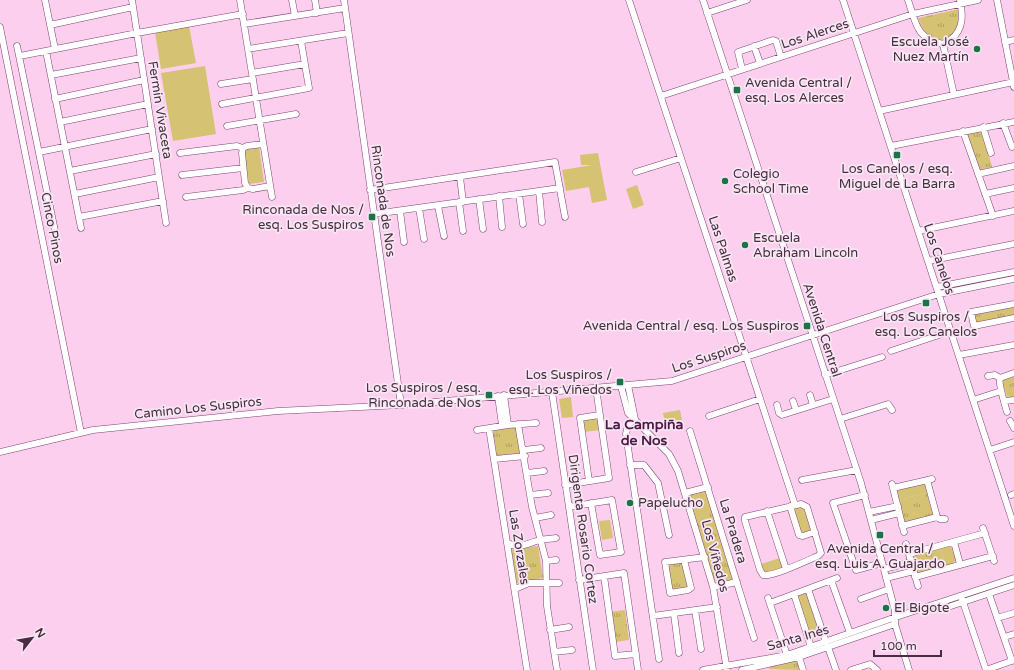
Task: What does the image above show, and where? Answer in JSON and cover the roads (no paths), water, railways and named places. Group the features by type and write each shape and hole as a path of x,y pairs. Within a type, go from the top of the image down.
{"street":[{"path":"47,0 55,49"},
{"name":"Fermín Vivaceta","path":"132,0 166,223"},
{"path":"240,0 272,197"},
{"path":"292,0 295,16"},
{"path":"315,0 317,13"},
{"name":"Rinconada de Nos","path":"344,0 401,405"},
{"name":"Las Palmas","path":"629,0 760,399 793,506 800,535 803,536 816,532"},
{"name":"Avenida Central","path":"703,0 865,495 896,617 895,624 909,670"},
{"path":"707,13 747,0"},
{"name":"Los Canelos","path":"843,0 1014,526"},
{"path":"908,0 921,34 931,41 944,44 952,39 960,28 963,17 960,2"},
{"name":"Los Alerces","path":"661,96 913,14 960,2 978,0"},
{"path":"879,111 1014,84 997,0"},
{"path":"50,25 134,7"},
{"path":"244,24 345,8"},
{"path":"20,56 137,32 243,14"},
{"name":"Cinco Pinos","path":"0,27 82,433"},
{"path":"248,49 348,34"},
{"path":"742,69 737,52 754,46 775,40 781,57"},
{"path":"1005,42 1014,40"},
{"path":"222,104 256,99 308,88 301,41"},
{"path":"944,44 954,95"},
{"name":"Cinco Pinos","path":"18,46 55,231"},
{"path":"754,46 760,63"},
{"path":"46,51 81,228"},
{"path":"51,76 141,58"},
{"path":"221,84 305,64"},
{"path":"56,99 144,80"},
{"path":"60,122 148,104"},
{"path":"227,126 296,114"},
{"path":"890,146 1014,122"},
{"path":"1003,124 1012,147"},
{"path":"983,127 991,153"},
{"path":"39,152 152,129"},
{"path":"963,131 993,216"},
{"path":"180,153 237,146 243,148 263,144"},
{"path":"243,148 243,168 246,185 248,188"},
{"path":"70,171 156,154"},
{"path":"636,172 681,158"},
{"path":"370,190 555,162 565,217"},
{"path":"978,174 1014,166"},
{"path":"182,175 243,168"},
{"path":"75,194 159,177"},
{"path":"460,177 463,231"},
{"path":"186,197 270,186"},
{"path":"374,214 560,188"},
{"path":"985,194 1014,188"},
{"path":"539,191 542,222"},
{"path":"519,194 523,224"},
{"path":"499,196 502,227"},
{"path":"479,199 483,229"},
{"path":"79,217 163,201"},
{"path":"438,206 444,236"},
{"path":"419,208 424,238"},
{"path":"400,211 404,242"},
{"path":"918,231 1014,211"},
{"path":"928,261 1014,244"},
{"path":"937,287 1014,272"},
{"name":"Los Suspiros","path":"401,405 625,386 679,379 939,294 1014,279"},
{"path":"1014,304 971,312 974,326 1014,318"},
{"path":"891,351 951,331"},
{"path":"959,355 1014,345"},
{"path":"825,375 882,357"},
{"path":"988,376 995,375 1000,378 1014,373"},
{"path":"1000,378 999,383 1007,412"},
{"name":"Los Viñedos","path":"625,386 626,410 671,457 678,470 713,587 727,668"},
{"path":"566,485 609,478 596,388"},
{"path":"973,400 1001,391"},
{"name":"Dirigenta Rosario Cortez","path":"552,392 593,670"},
{"path":"501,396 508,425"},
{"path":"501,396 502,426"},
{"path":"810,396 813,405"},
{"path":"709,416 760,399"},
{"path":"776,405 781,415 833,399"},
{"path":"1005,401 1014,400"},
{"path":"793,401 796,410"},
{"path":"840,419 888,404 892,410"},
{"name":"Camino Los Suspiros","path":"0,452 82,433 278,411 401,405"},
{"path":"589,481 580,418 600,415"},
{"path":"635,419 626,429 659,659"},
{"path":"1010,421 1014,428"},
{"path":"477,430 508,425 536,423"},
{"path":"518,424 530,495 546,561 546,584 550,630 557,670"},
{"name":"Las Zorzales","path":"489,428 527,670"},
{"name":"La Pradera","path":"690,431 754,638"},
{"path":"990,450 1014,442"},
{"path":"495,459 541,448"},
{"path":"630,465 644,465 658,483 669,535"},
{"path":"802,480 857,470"},
{"path":"527,473 544,471"},
{"path":"937,517 930,479 893,486 903,529 937,517 940,519 945,519"},
{"path":"685,493 708,487"},
{"path":"530,495 548,493"},
{"path":"865,495 833,503 856,570 882,563"},
{"path":"569,507 591,503 612,500 621,552 600,555 591,503"},
{"path":"803,504 806,506 822,550 820,554 766,576 762,574 760,570 744,519 747,516 793,506 803,504"},
{"path":"869,512 898,506"},
{"path":"767,511 786,569"},
{"path":"871,520 899,513"},
{"path":"535,518 551,515"},
{"path":"886,578 914,574 993,558 984,530 954,542 909,554"},
{"path":"507,543 523,546 540,540 556,538"},
{"path":"954,542 960,564"},
{"path":"906,544 918,586"},
{"path":"684,560 691,588 688,590 670,593 665,562 705,557"},
{"path":"546,561 556,560"},
{"path":"884,570 911,562"},
{"path":"580,580 624,573 638,670"},
{"path":"604,576 615,656 636,654"},
{"path":"951,606 962,599 1014,578"},
{"path":"787,655 769,601 794,594 834,579 850,633"},
{"path":"713,587 737,582"},
{"path":"515,589 529,583 559,583"},
{"path":"962,599 989,594 1014,585"},
{"path":"808,589 836,670"},
{"path":"861,598 889,589"},
{"path":"794,594 811,647"},
{"path":"962,599 986,670 1013,660 989,594"},
{"name":"Santa Inés","path":"742,670 767,668 799,658 850,633 896,617 962,599"},
{"path":"653,616 717,607"},
{"path":"695,610 701,649"},
{"path":"998,618 1014,613"},
{"path":"674,614 679,653"},
{"name":"Santa Inés","path":"703,670 727,668 787,655 895,624"},
{"path":"550,630 569,627"},
{"path":"1004,637 1014,634"},
{"path":"554,652 572,650"},
{"path":"799,658 803,670"},
{"path":"851,670 870,664 877,670"}],"place":[{"name":"Escuela José Nuez Martín","path":"977,49"},
{"name":"Avenida Central / esq. Los Alerces","path":"737,90"},
{"name":"Los Canelos / esq. Miguel de La Barra","path":"897,155"},
{"name":"Colegio School Time","path":"725,181"},
{"name":"Rinconada de Nos / esq. Los Suspiros","path":"372,217"},
{"name":"Escuela Abraham Lincoln","path":"745,245"},
{"name":"Los Suspiros / esq. Los Canelos","path":"926,303"},
{"name":"Avenida Central / esq. Los Suspiros","path":"807,326"},
{"name":"Los Suspiros / esq. Los Viñedos","path":"620,382"},
{"name":"Los Suspiros / esq. Rinconada de Nos","path":"489,395"},
{"name":"Papelucho","path":"630,503"},
{"name":"Avenida Central / esq. Luis A. Guajardo","path":"880,535"},
{"name":"El Bigote","path":"886,608"}],"district":[{"name":"La Campiña de Nos","path":"644,432"}]}
